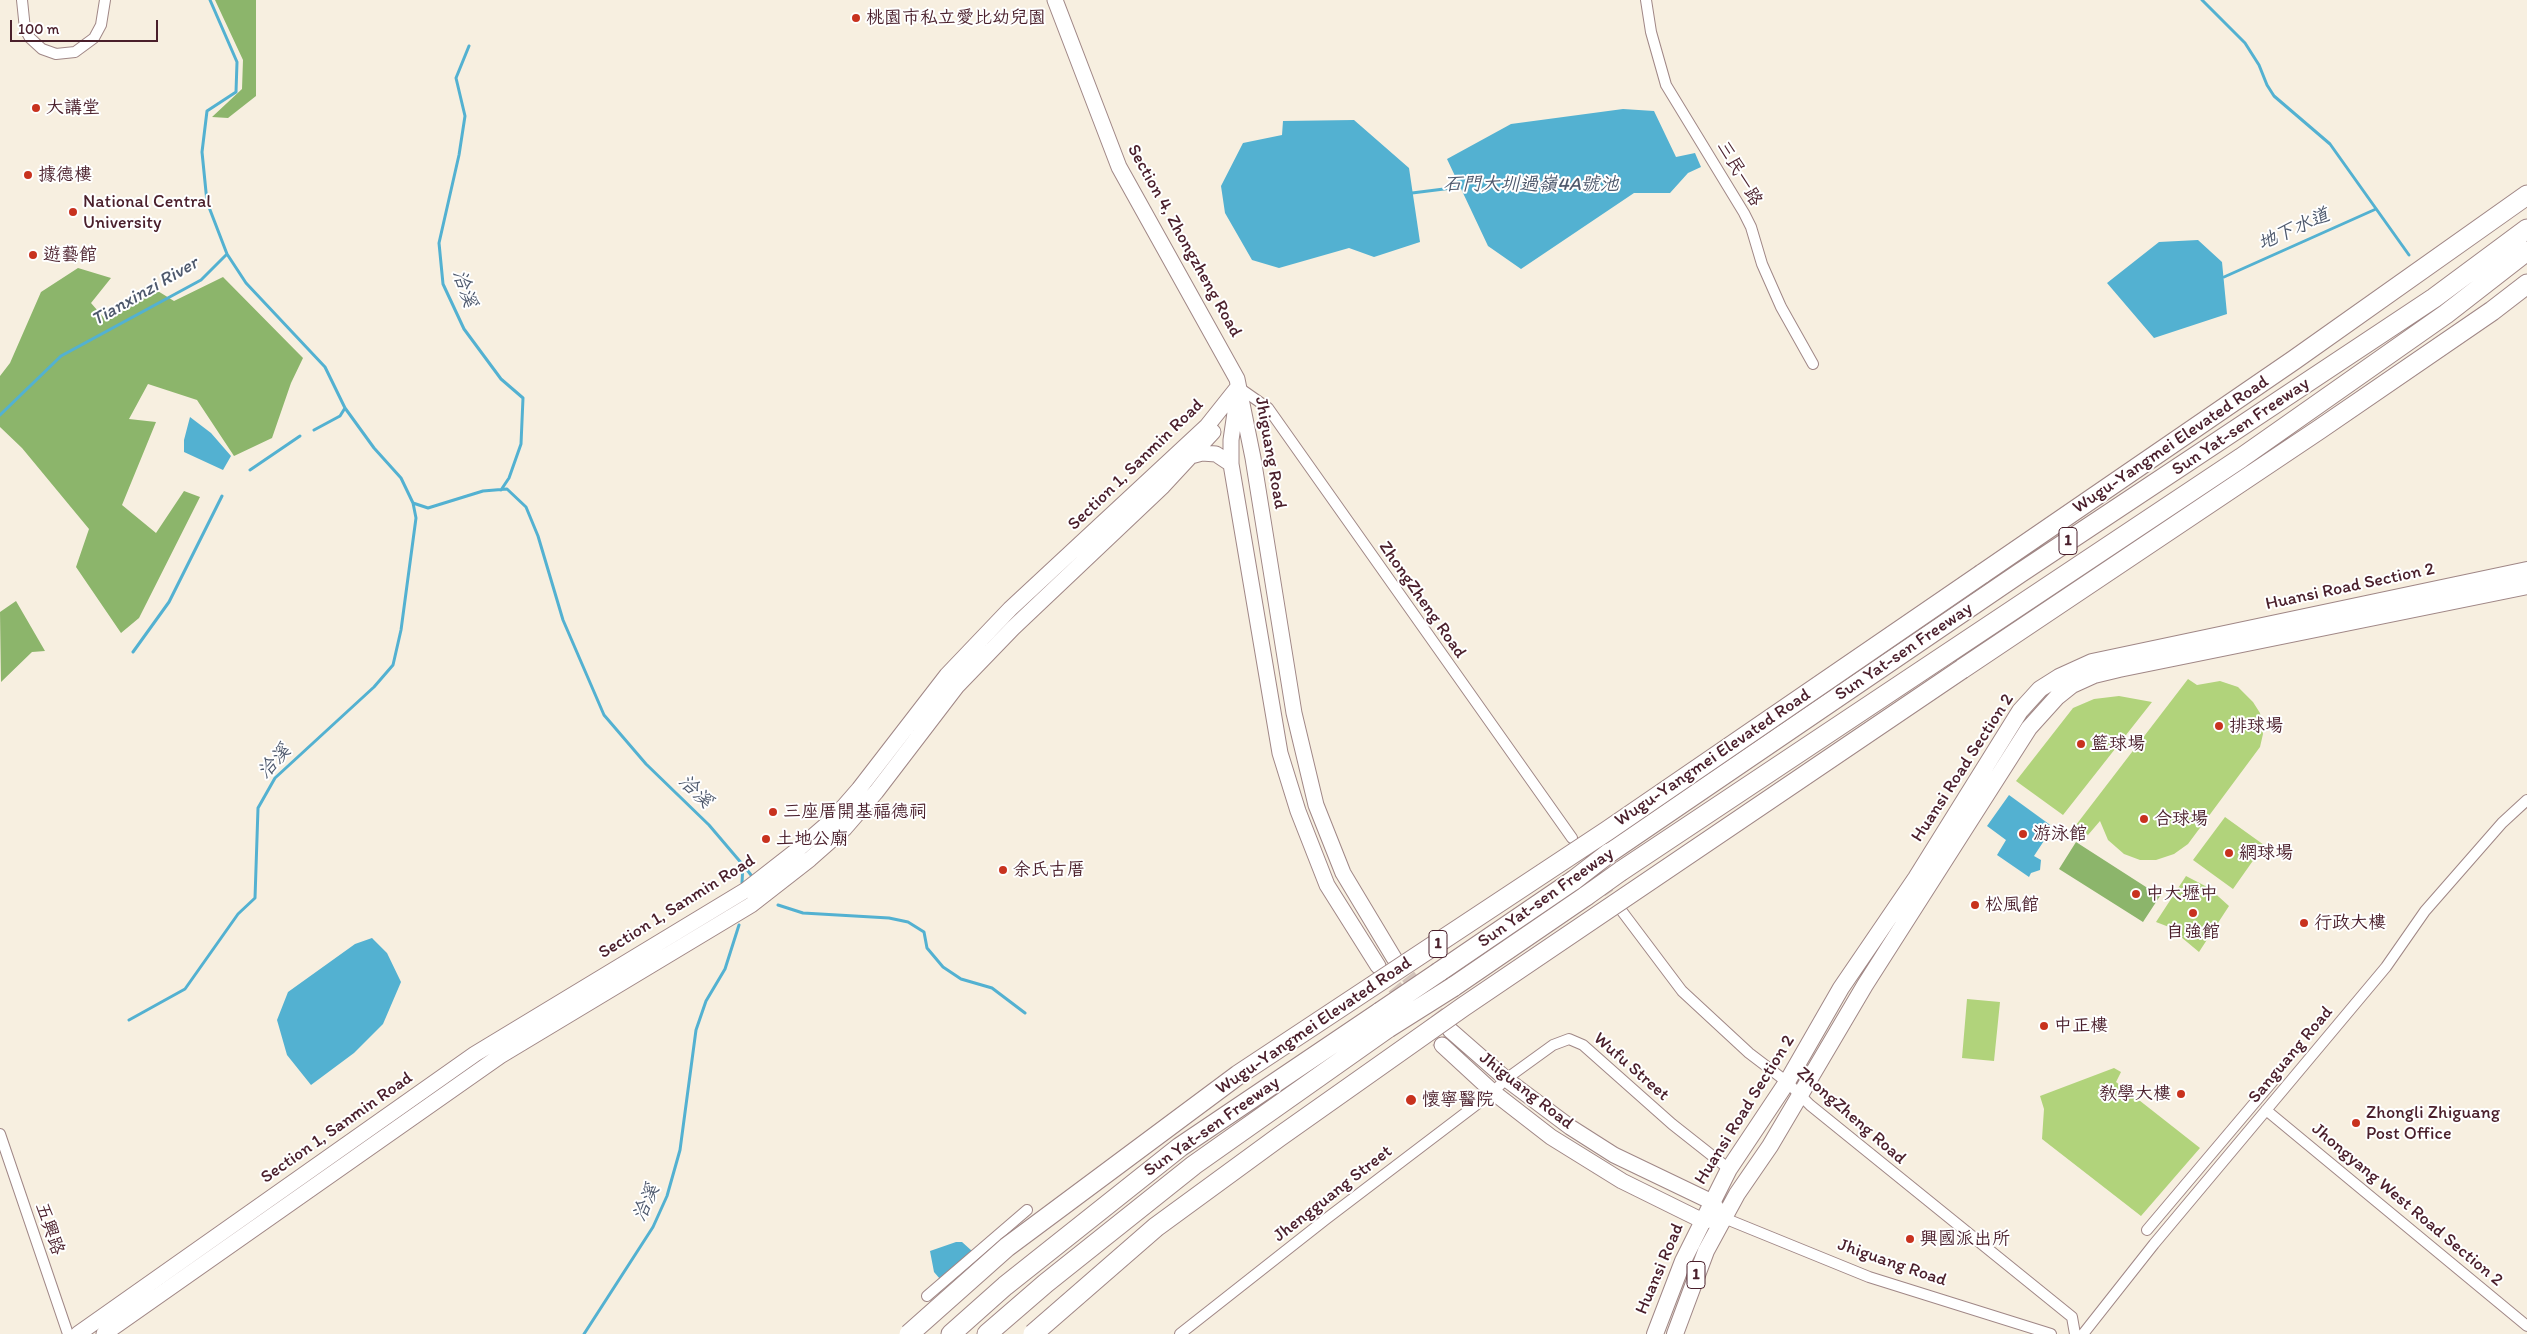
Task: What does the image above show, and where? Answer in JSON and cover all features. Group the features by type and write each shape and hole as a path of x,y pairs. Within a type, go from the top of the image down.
{"highway":[{"name":"Wugu-Yangmei Elevated Road","path":"908,1334 1006,1247 1238,1075 1607,831 2294,360 2527,195"},
{"name":"Sun Yat-sen Freeway","path":"987,1334 1046,1283 1384,1020 1439,972 1574,880 1609,853 2020,573 2434,298 2527,229"},
{"name":"Sun Yat-sen Freeway","path":"952,1332 1005,1286 1180,1147 1384,1020 1453,987 1621,871 2241,458 2446,314 2527,251"},
{"path":"1033,1334 1156,1227 1279,1137 1463,1007 2320,429 2492,312 2527,284"}],"main road":[{"name":"Huansi Road Section 2","path":"1703,1221 1729,1169 1787,1082 1841,988 1916,878 2020,712 2040,689 2059,677 2092,662 2527,570"},
{"name":"Huansi Road Section 2","path":"1724,1218 1737,1194 1800,1096 1865,985 2029,728 2042,711 2072,685 2094,675 2119,669 2527,586"},
{"name":"Huansi Road","path":"1675,1334 1706,1251 1724,1218"},
{"name":"Huansi Road","path":"1654,1334 1683,1261 1703,1221"}],"street":[{"path":"22,0 25,29 30,38 42,49 56,54 75,52 94,38 101,25 105,0"},
{"name":"Section 4, Zhongzheng Road","path":"1055,0 1119,168 1208,324 1237,379 1238,387"},
{"name":"三民一路","path":"1646,0 1651,32 1666,86 1744,213 1751,227 1762,264 1781,307 1813,364"},
{"name":"Section 1, Sanmin Road","path":"104,1334 500,1056 751,905 844,829 876,792 956,686 1013,628 1163,486 1210,437 1238,387"},
{"name":"Section 1, Sanmin Road","path":"78,1334 475,1054 746,890 832,820 866,782 947,675 1010,610 1207,426 1238,387"},
{"name":"Jhiguang Road","path":"1238,387 1230,440 1231,464 1280,753 1298,811 1327,885 1378,966"},
{"name":"Jhiguang Road","path":"1238,387 1253,458 1294,713 1314,796 1343,873 1394,958"},
{"name":"ZhongZheng Road","path":"1238,387 1268,408 1572,838"},
{"path":"1191,456 1202,453 1216,454 1231,464"},
{"name":"Sanguang Road","path":"2083,1334 2154,1244 2386,967 2425,911 2502,823 2527,800"},
{"path":"746,890 751,905"},
{"name":"ZhongZheng Road","path":"1618,906 1682,991 1749,1053 1787,1082 1800,1096 2072,1317 2075,1334"},
{"name":"Jhiguang Road","path":"1450,1030 1506,1079 1570,1127 1614,1155 1712,1202 1724,1218 1869,1277 2051,1334"},
{"name":"Wufu Street","path":"1506,1079 1553,1045 1569,1039 1583,1046 1672,1124 1729,1169"},
{"name":"Jhiguang Road","path":"1442,1045 1493,1092 1551,1137 1622,1181 1703,1221"},
{"name":"Jhengguang Street","path":"1180,1334 1326,1219 1493,1092 1506,1079"},
{"path":"2148,1230 2273,1081"},
{"name":"Jhongyang West Road Section 2","path":"2266,1110 2527,1326"},
{"name":"五興路","path":"0,1134 68,1334"},
{"path":"927,1296 1027,1210"},
{"path":"1703,1221 1724,1218"}],"green space":[{"path":"215,0 256,0 256,96 228,118 212,117 242,89 243,60"},
{"path":"78,268 111,278 91,303 104,318 148,285 174,301 223,277 303,358 291,383 272,438 234,456 197,400 148,384 129,419 156,422 122,505 156,533 184,491 200,497 139,618 121,633 76,567 89,529 22,448 0,427 0,376 10,363 41,292"},
{"path":"16,601 45,651 32,652 1,682 0,612"},
{"path":"2188,679 2197,685 2220,681 2238,687 2253,702 2260,713 2263,734 2260,747 2188,844 2174,854 2156,860 2140,860 2124,854 2108,840 2100,821 2088,835 2076,825"},
{"name":"籃球場","path":"2119,696 2152,702 2063,815 2016,781 2073,708 2094,699"},
{"name":"網球場","path":"2225,817 2264,845 2233,889 2193,860"},
{"path":"2076,842 2160,896 2143,922 2059,869"},
{"name":"自強館","path":"2186,876 2209,888 2229,906 2199,952 2169,927 2156,922"},
{"path":"1967,999 2000,1002 1994,1061 1962,1058"},
{"path":"2114,1068 2121,1072 2116,1082 2200,1148 2141,1216 2042,1139 2044,1109 2040,1096"}],"water":[{"name":"石門大圳過嶺4A號池","path":"1623,109 1654,111 1676,157 1695,153 1701,167 1688,173 1670,193 1634,193 1521,269 1488,246 1447,159 1511,124"},
{"name":"石門大圳過嶺4A號池","path":"1354,120 1409,168 1420,242 1374,257 1349,248 1279,268 1252,260 1225,213 1221,186 1243,143 1282,135 1283,121"},
{"path":"2198,240 2222,262 2227,314 2154,338 2107,283 2159,242"},
{"path":"190,417 211,433 231,456 223,470 184,452 184,440"},
{"name":"游泳館","path":"2009,795 2053,827 2034,856 2041,860 2040,870 2031,873 2029,877 1997,855 2006,840 1987,826"},
{"path":"372,938 387,953 401,982 383,1024 354,1053 311,1085 287,1055 277,1020 288,992 355,944"},
{"path":"956,1242 962,1242 972,1251 940,1279 934,1272 930,1251"}],"waterway":[{"name":"Tianxinzi River","path":"0,415 61,356 201,280 227,254 207,202 202,152 207,111 236,92 237,62 210,0"},
{"path":"2202,0 2245,43 2259,65 2267,85 2274,96 2330,144 2409,255"},
{"name":"洽溪","path":"469,46 456,78 465,116 459,155 439,243 443,284 464,329 501,379 523,398 521,444 509,478 501,490"},
{"name":"地下水道","path":"1412,193 1460,187"},
{"name":"地下水道","path":"2224,277 2376,209"},
{"name":"洽溪","path":"227,254 246,283 325,367 345,408 374,448 401,478 413,503 428,508 483,491 507,489 526,507 538,536 563,620 604,715 646,764 709,825 743,865 742,883"},
{"name":"洽溪","path":"314,430 340,416 345,408"},
{"name":"洽溪","path":"250,470 300,436"},
{"name":"洽溪","path":"133,652 169,602 222,496"},
{"name":"洽溪","path":"129,1020 185,989 238,914 255,898 258,808 275,778 374,687 393,665 401,630 416,518 413,503"},
{"path":"744,866 751,875"},
{"path":"778,905 803,913 889,918 908,922 924,932 927,948 943,967 961,979 992,988 1025,1013"},
{"name":"洽溪","path":"584,1334 653,1227 667,1196 680,1150 696,1030 706,1001 725,969 739,925"}],"tunnel":[{"path":"1578,848 1618,906"},
{"path":"1394,958 1449,1029"},
{"path":"1380,969 1442,1045"}],"place":[{"name":"桃園市私立愛比幼兒園","path":"856,18"},
{"name":"大講堂","path":"36,108"},
{"name":"據德樓","path":"28,175"},
{"name":"National Central University","path":"73,212"},
{"name":"遊藝館","path":"33,255"},
{"name":"排球場","path":"2219,726"},
{"name":"籃球場","path":"2081,744"},
{"name":"三座厝開基福德祠","path":"773,812"},
{"name":"合球場","path":"2144,819"},
{"name":"游泳館","path":"2023,834"},
{"name":"土地公廟","path":"766,839"},
{"name":"網球場","path":"2229,853"},
{"name":"余氏古厝","path":"1003,870"},
{"name":"中大壢中","path":"2136,894"},
{"name":"松風館","path":"1975,905"},
{"name":"自強館","path":"2193,913"},
{"name":"行政大樓","path":"2304,923"},
{"name":"中正樓","path":"2044,1026"},
{"name":"教學大樓","path":"2181,1094"},
{"name":"懷寧醫院","path":"1411,1100"},
{"name":"Zhongli Zhiguang Post Office","path":"2356,1123"},
{"name":"興國派出所","path":"1910,1239"}]}
